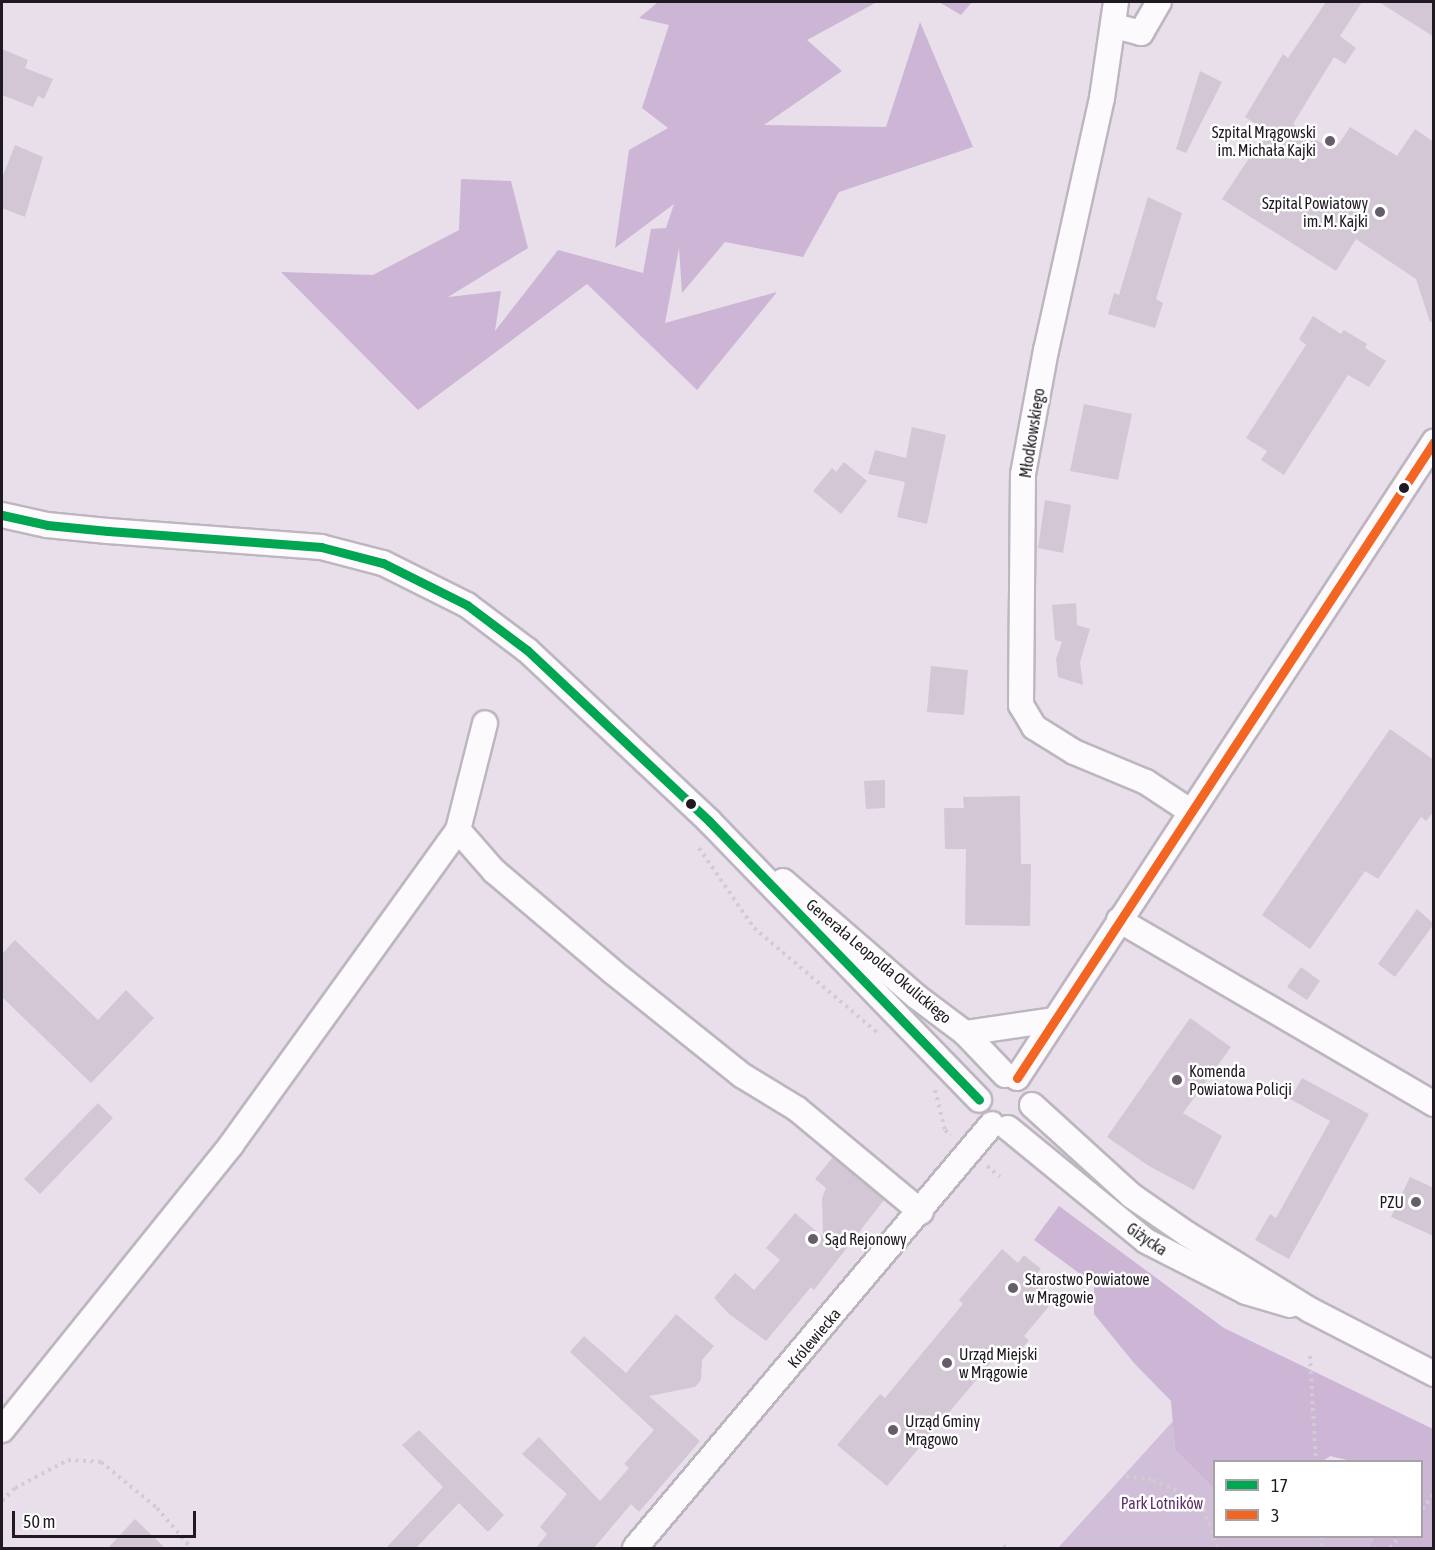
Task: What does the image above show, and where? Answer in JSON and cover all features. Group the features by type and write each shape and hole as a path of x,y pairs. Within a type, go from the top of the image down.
{"street":[{"name":"Młodkowskiego","path":"1116,2 1115,26 1046,350 1023,474 1022,705 1034,727 1074,752 1146,782 1190,811"},
{"path":"1115,26 1141,33 1159,2"},
{"path":"1011,1077 1053,1020 1434,442"},
{"name":"Generała Leopolda Okulickiego","path":"2,514 47,525 284,542 383,563 467,605 527,650 708,821 979,1100"},
{"path":"2,1430 231,1145 458,830 485,723"},
{"name":"Generała Leopolda Okulickiego","path":"708,821 964,1033 1011,1077"},
{"path":"458,830 494,871 613,972 743,1076 807,1116 921,1212"},
{"path":"1119,920 1434,1104"},
{"path":"964,1033 1053,1020"},
{"path":"1011,1077 1029,1089 1032,1105 1026,1118 1000,1134 980,1110 979,1100 990,1080 1011,1077"},
{"name":"Giżycka","path":"1032,1105 1132,1196 1310,1310 1434,1374"},
{"name":"Królewiecka","path":"634,1548 921,1212 1000,1134"},
{"name":"Giżycka","path":"1000,1134 1146,1241 1246,1293 1310,1310"}],"path":[{"path":"694,840 754,928 888,1042"},
{"path":"932,1080 945,1130"},
{"path":"1310,1356 1317,1460"},
{"path":"2,1501 15,1488 68,1460 101,1462 157,1508 191,1548"},
{"path":"1126,1476 1153,1480 1201,1502 1213,1534"},
{"path":"1423,1508 1434,1494"}],"green space":[{"name":"Park Lotników","path":"1173,1421 1175,1450 1213,1488 1213,1538 1374,1538 1369,1548 1058,1548"}],"shaded area":[{"path":"658,2 877,2 807,40 842,71 764,125 886,127 920,22 973,147 839,192 803,257 725,242 682,293 679,248 665,323 777,292 697,390 587,284 418,410 281,272 373,275 459,230 461,179 511,181 528,248 448,297 501,291 495,331 558,250 643,273 651,229 666,228 674,204 615,248 629,150 668,128 642,108 669,25 639,18"},
{"path":"939,2 972,2 961,15"},
{"path":"1059,1206 1224,1328 1433,1429 1433,1548 1369,1548 1374,1538 1423,1538 1423,1460 1347,1460 1330,1456 1325,1460 1213,1460 1213,1488 1175,1450 1171,1401 1134,1363 1094,1314 1094,1284 1034,1240"}],"building":[{"path":"1326,2 1362,2 1340,36 1356,48 1345,64 1334,57 1293,124 1324,145 1329,137 1339,144 1350,127 1397,156 1415,129 1434,142 1434,321 1430,322 1416,279 1356,239 1336,271 1222,199 1267,131 1245,117 1283,54 1288,58"},
{"path":"1379,2 1434,2 1434,37"},
{"path":"2,49 28,60 25,68 53,79 44,99 38,96 33,107 2,95"},
{"path":"1200,71 1222,82 1186,153 1176,149"},
{"path":"15,145 43,157 25,217 2,208 2,178"},
{"path":"1148,197 1182,213 1156,299 1163,303 1155,328 1108,314 1114,293 1119,295"},
{"path":"1313,316 1341,334 1344,330 1367,344 1365,348 1386,361 1369,387 1348,375 1284,475 1261,460 1267,451 1246,438 1306,345 1299,339"},
{"path":"1084,404 1132,414 1118,480 1070,471"},
{"path":"912,427 946,435 927,524 897,517 905,482 868,474 875,450 906,458"},
{"path":"844,462 867,481 841,514 813,491 832,468 836,472"},
{"path":"1045,500 1071,505 1063,553 1038,548"},
{"path":"1076,603 1077,625 1090,629 1080,662 1083,685 1058,677 1056,659 1062,642 1055,640 1052,605"},
{"path":"931,666 968,670 964,715 927,712"},
{"path":"1390,729 1434,760 1434,811 1426,821 1421,817 1378,879 1365,871 1310,949 1262,915"},
{"path":"885,780 885,808 866,809 864,781"},
{"path":"1020,796 1021,864 1031,864 1030,926 965,925 966,849 945,849 944,808 964,808 963,797"},
{"path":"1417,909 1434,924 1395,977 1378,964"},
{"path":"15,940 98,1020 126,990 154,1018 91,1083 2,997 2,954"},
{"path":"1301,967 1320,981 1307,1000 1287,987"},
{"name":"Komenda Powiatowa Policji","path":"1190,1018 1231,1047 1183,1113 1222,1136 1194,1190 1149,1166 1107,1137"},
{"path":"1302,1078 1369,1114 1289,1259 1255,1240 1270,1214 1276,1218 1330,1121 1290,1099"},
{"path":"98,1103 113,1118 40,1194 24,1179"},
{"name":"Sąd Rejonowy","path":"833,1157 884,1200 814,1290 811,1287 766,1341 729,1314 714,1298 735,1273 754,1290 780,1260 766,1248 795,1213 823,1237 822,1198 826,1188 815,1179"},
{"name":"PZU","path":"1410,1177 1434,1188 1434,1236 1391,1217"},
{"path":"1002,1249 1018,1263 1024,1255 1041,1269 1034,1277 1056,1298 1024,1336 1029,1340 1011,1362 999,1353 887,1486 837,1445 880,1394 885,1398 963,1304 959,1300"},
{"path":"676,1314 714,1346 702,1360 701,1380 695,1387 649,1396 700,1441 639,1512 631,1504 594,1548 536,1548 547,1534 540,1527 567,1494 522,1454 539,1437 600,1501 629,1468 624,1464 654,1430 570,1352 584,1336 626,1373"},
{"path":"419,1430 504,1515 488,1532 459,1503 416,1548 386,1548 443,1487 402,1445"},
{"path":"135,1519 165,1548 108,1548"}],"transit line":[{"name":"3","path":"1017,1078 1434,442"},
{"name":"17","path":"2,515 47,525 321,547 383,563 467,605 527,650 709,821 979,1100"}],"place":[{"name":"Szpital Mrągowski im. Michała Kajki","path":"1330,141"},
{"name":"Szpital Powiatowy im. M. Kajki","path":"1380,212"},
{"name":"Komenda Powiatowa Policji","path":"1177,1080"},
{"name":"PZU","path":"1416,1202"},
{"name":"Sąd Rejonowy","path":"813,1239"},
{"name":"Starostwo Powiatowe w Mrągowie","path":"1013,1288"},
{"name":"Urząd Miejski w Mrągowie","path":"947,1363"},
{"name":"Urząd Gminy Mrągowo","path":"893,1430"}]}
